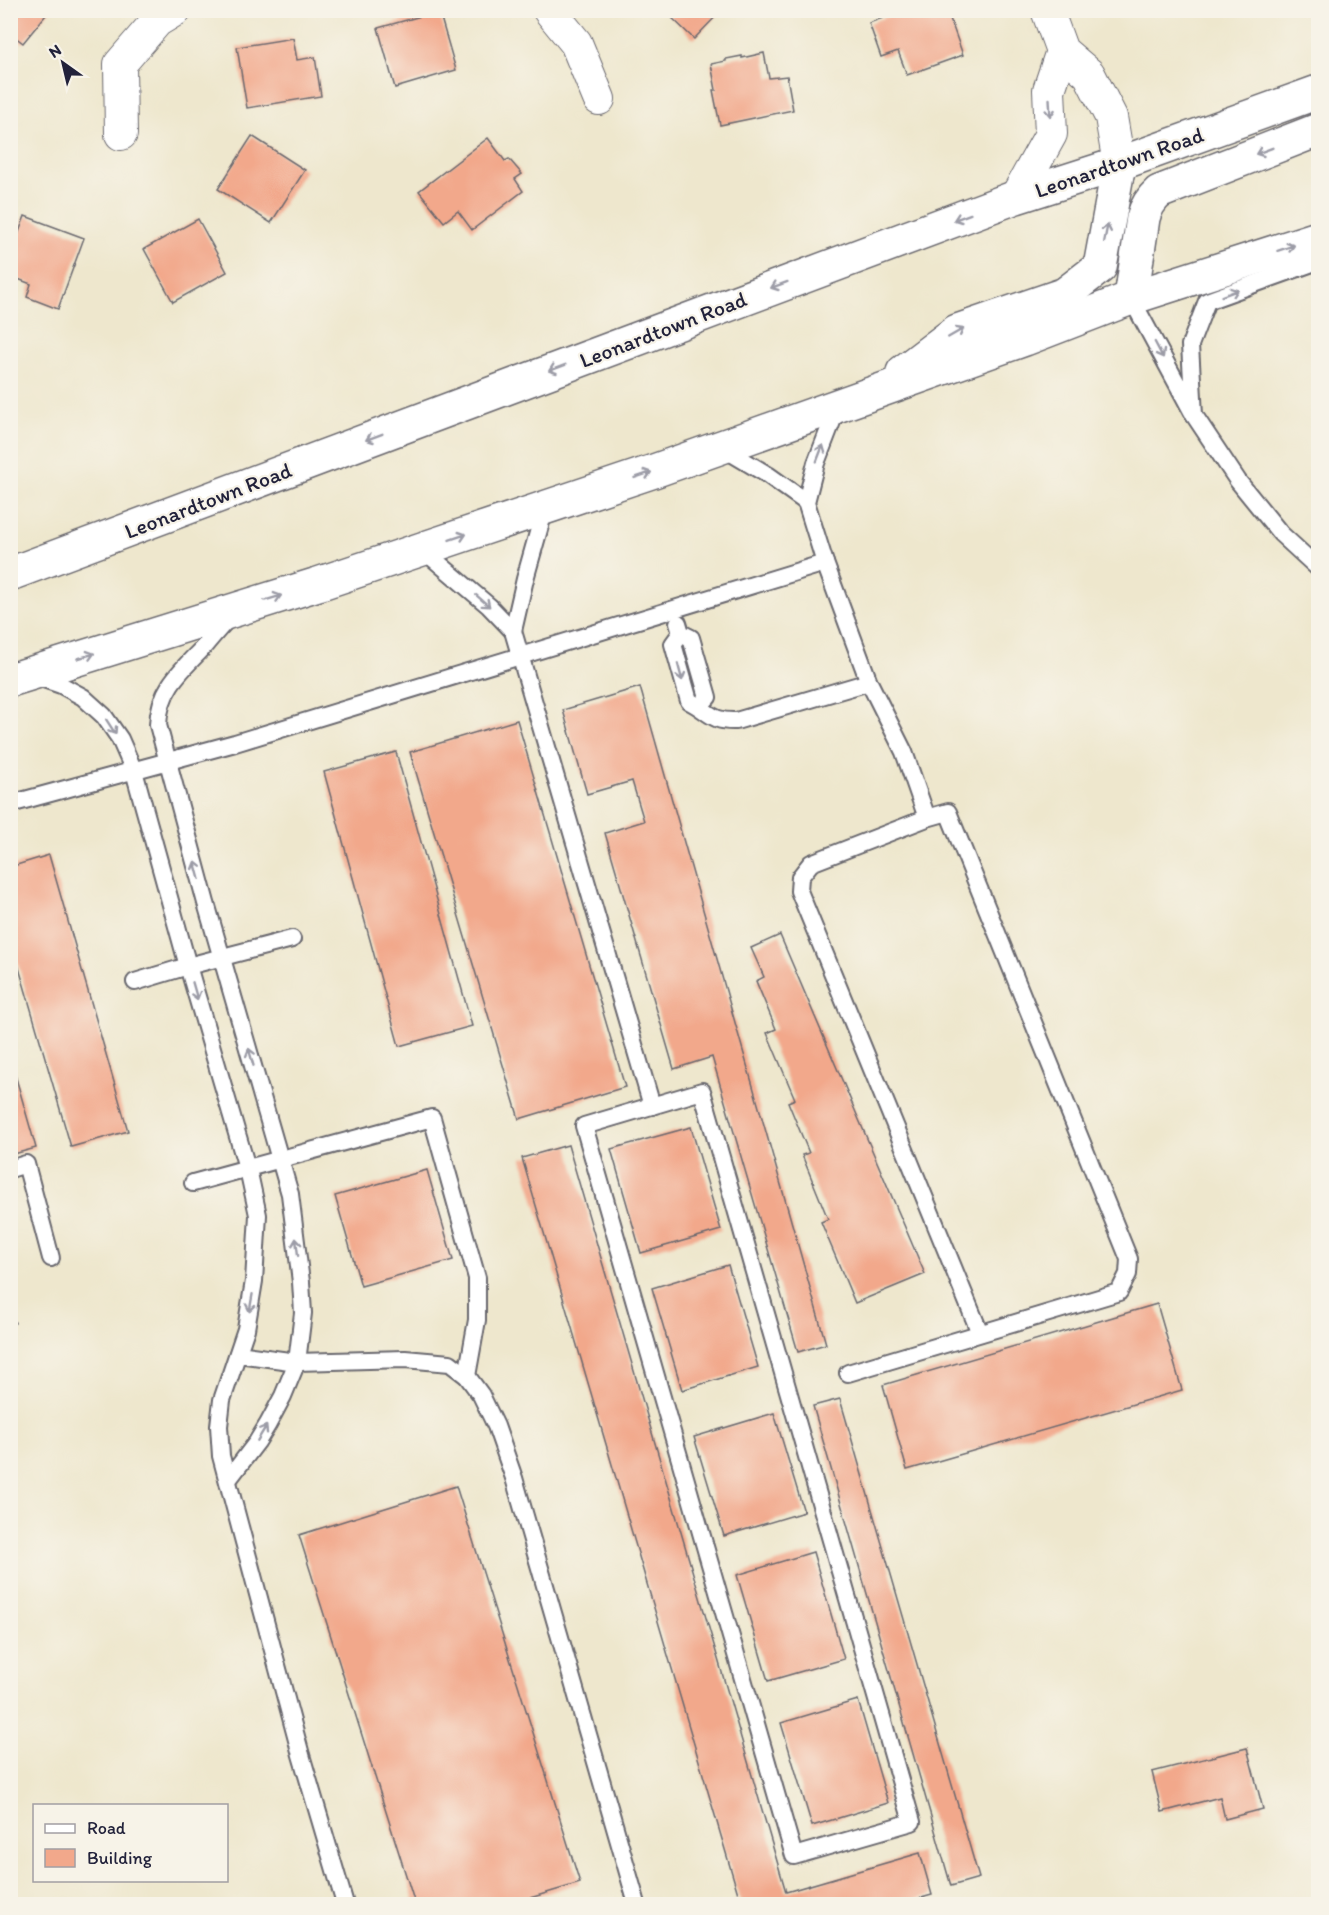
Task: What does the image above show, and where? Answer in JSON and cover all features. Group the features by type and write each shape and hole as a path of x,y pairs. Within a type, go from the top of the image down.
{"highway":[{"name":"Leonardtown Road","path":"10,574 1016,197 1119,164 1318,92"},
{"path":"1131,298 1146,208 1152,198 1159,192 1318,130"},
{"path":"875,392 957,331 1065,294 1100,267 1119,164"},
{"path":"20,677 236,610 545,508 1025,339 1131,298 1318,238"}],"street":[{"path":"121,134 120,64 158,21 175,10"},
{"path":"549,10 576,43 599,99"},
{"path":"1047,10 1062,51 1089,74 1111,117 1119,164"},
{"path":"1016,197 1051,134 1049,90 1062,51"}],"lane":[{"path":"1194,415 1190,345 1207,301 1318,261"},
{"path":"1131,298 1194,415 1238,481 1281,534 1318,568"},
{"path":"839,405 816,463 806,502 825,563 869,682 904,752 927,818"},
{"path":"721,447 806,502"},
{"path":"513,631 545,508"},
{"path":"422,549 489,606 513,631 652,1106"},
{"path":"10,804 235,743 825,563"},
{"path":"228,1480 268,1424 297,1362 303,1313 302,1282 290,1194 158,725 158,709 163,695 186,663 236,610"},
{"path":"675,610 681,633 673,644 688,701 700,706 709,715 723,722 736,721 869,682"},
{"path":"20,677 61,685 83,697 104,716 120,739 134,771 247,1168 258,1215 254,1281 246,1329 222,1400 219,1426 221,1456 300,1755 345,1905"},
{"path":"848,1373 1119,1292 1128,1274 1129,1259 948,812 811,863 800,877 799,891 980,1333"},
{"path":"135,982 291,939"},
{"path":"702,1091 912,1822 794,1856 584,1126 652,1106 702,1091"},
{"path":"193,1184 432,1118 477,1278 477,1320 467,1376"},
{"path":"10,1169 26,1164 51,1258"},
{"path":"238,1354 297,1362 405,1359 450,1364 467,1376 481,1395 496,1426 514,1478 636,1905"}],"building":[{"path":"10,10 50,10 23,43 10,33"},
{"path":"673,10 722,10 694,39 669,15"},
{"path":"904,10 947,10 963,55 907,75 898,51 881,57 869,23"},
{"path":"439,11 456,70 395,88 378,28"},
{"path":"293,38 297,60 315,57 321,96 247,108 237,47"},
{"path":"764,53 769,78 787,76 793,110 720,125 713,90 716,90 711,64 726,61 726,59"},
{"path":"252,136 305,170 271,223 218,189"},
{"path":"488,138 505,161 509,159 522,174 515,179 523,191 472,230 458,211 444,222 419,191"},
{"path":"25,216 84,238 58,309 27,297 31,284 10,276 10,256"},
{"path":"198,219 227,272 173,302 144,249"},
{"path":"640,687 826,1344 798,1352 712,1057 674,1069 605,833 644,821 632,781 587,794 563,710"},
{"path":"517,720 625,1087 519,1119 410,752"},
{"path":"396,752 472,1026 399,1046 324,772"},
{"path":"49,855 128,1131 71,1147 10,937 10,867"},
{"path":"780,935 925,1274 855,1303 821,1222 828,1219 802,1155 809,1153 788,1102 795,1099 767,1033 776,1029 756,981 764,977 751,948"},
{"path":"10,1057 36,1148 10,1155"},
{"path":"691,1127 721,1230 641,1253 611,1149"},
{"path":"568,1145 786,1892 920,1853 932,1895 900,1904 741,1904 522,1158"},
{"path":"427,1170 453,1260 361,1286 335,1196"},
{"path":"728,1265 758,1367 682,1390 652,1288"},
{"path":"1157,1304 1182,1390 907,1470 883,1385"},
{"path":"10,1308 15,1323 10,1324"},
{"path":"840,1399 979,1878 951,1886 813,1406"},
{"path":"774,1413 804,1512 724,1536 694,1437"},
{"path":"456,1486 580,1883 510,1904 415,1904 299,1535"},
{"path":"813,1552 844,1659 768,1681 737,1575"},
{"path":"858,1700 888,1803 812,1826 781,1723"},
{"path":"1247,1748 1263,1809 1225,1819 1220,1797 1162,1812 1152,1772"}]}
